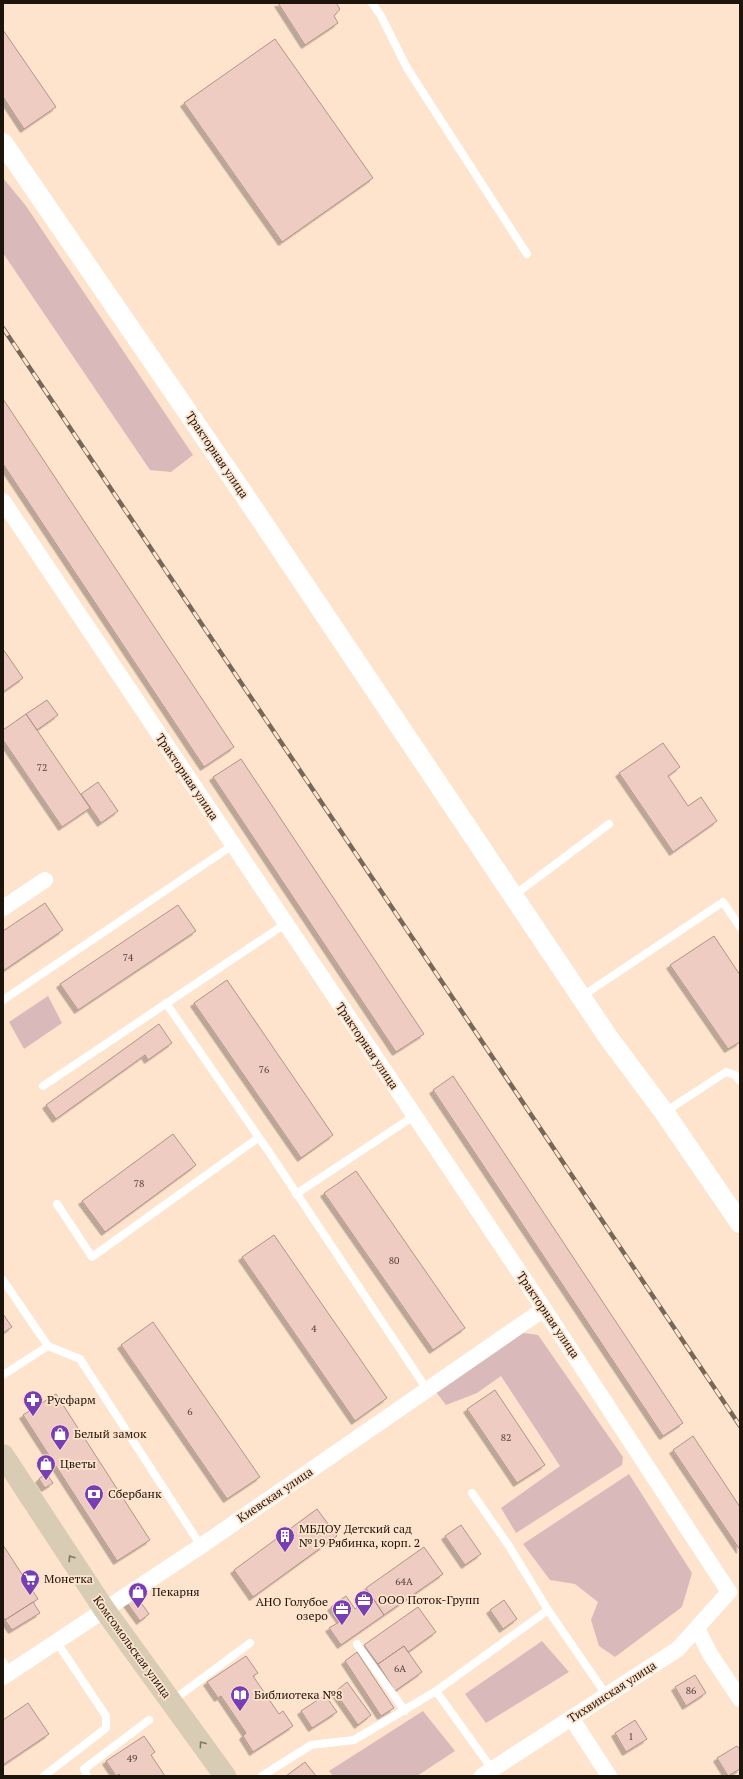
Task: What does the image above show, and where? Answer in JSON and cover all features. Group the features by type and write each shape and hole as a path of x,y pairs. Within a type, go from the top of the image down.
{"main road":[{"name":"Комсомольская улица","path":"3,1455 104,1609 225,1776"}],"street":[{"name":"Тракторная улица","path":"3,143 237,484 608,1038 664,1112 740,1223"},
{"name":"Тракторная улица","path":"3,501 544,1309 729,1592"},
{"path":"3,908 45,880"},
{"name":"Киевская улица","path":"5,1671 56,1641 201,1546 428,1391 544,1309"},
{"name":"Тихвинская улица","path":"487,1773 678,1649 729,1592"},
{"path":"697,1628 710,1654 740,1698"},
{"path":"572,1719 609,1776"}],"lane":[{"path":"372,3 381,16 407,68 527,254"},
{"path":"514,896 609,824"},
{"path":"3,1000 78,952 233,845"},
{"path":"581,997 723,902 740,926"},
{"path":"43,1086 285,924"},
{"path":"166,1003 428,1391"},
{"path":"664,1112 726,1072 735,1075 740,1081"},
{"path":"296,1194 414,1116"},
{"path":"58,1204 92,1257 258,1138"},
{"path":"3,1280 48,1346 80,1359 201,1546"},
{"path":"3,1375 48,1346"},
{"path":"472,1493 509,1546 548,1610 607,1696"},
{"path":"262,1776 311,1745 354,1740 405,1711 436,1691 548,1610"},
{"path":"44,1776 106,1728 106,1716 56,1641"},
{"path":"171,1701 250,1643"},
{"path":"357,1644 405,1711"},
{"path":"436,1691 487,1773"},
{"path":"87,1776 84,1769 149,1720"}],"shaded area":[{"path":"3,178 26,206 193,455 171,472 150,470 3,253"},
{"path":"48,996 62,1023 24,1049 9,1022"},
{"path":"523,1333 538,1335 623,1457 622,1465 516,1533 501,1508 560,1466 501,1376 477,1393 446,1405 436,1392"},
{"path":"629,1474 692,1573 682,1607 615,1657 599,1646 591,1620 598,1602 575,1584 550,1580 523,1544"},
{"path":"542,1641 569,1672 486,1723 465,1694"},
{"path":"423,1711 455,1751 417,1776 333,1776 329,1771"}],"building":[{"path":"278,3 336,3 340,9 334,16 338,23 305,45"},
{"path":"3,30 56,107 24,129 3,97"},
{"path":"275,39 373,178 282,242 184,103"},
{"path":"3,399 234,747 204,767 3,464"},
{"path":"3,649 23,678 3,692"},
{"path":"47,700 58,715 37,730 26,714"},
{"path":"26,714 90,808 62,827 3,740 3,730"},
{"path":"663,743 680,767 668,776 688,806 701,797 717,821 673,852 619,773"},
{"path":"241,759 424,1034 396,1052 213,777"},
{"path":"98,782 118,811 101,823 81,794"},
{"path":"45,903 63,930 3,971 3,931"},
{"path":"178,905 196,931 78,1010 60,984"},
{"path":"714,936 740,975 740,1042 728,1049 670,965"},
{"path":"227,980 333,1135 301,1158 194,1003"},
{"path":"159,1024 172,1043 148,1060 145,1055 56,1119 46,1105"},
{"path":"453,1076 683,1423 663,1436 433,1090"},
{"path":"173,1134 196,1165 105,1232 82,1201"},
{"path":"356,1171 465,1328 433,1350 324,1193"},
{"path":"274,1235 387,1398 355,1421 242,1257"},
{"path":"3,1314 12,1327 3,1333"},
{"path":"153,1322 260,1477 227,1499 121,1345"},
{"path":"495,1390 545,1465 517,1483 467,1409"},
{"path":"56,1394 150,1540 117,1561 23,1415"},
{"path":"693,1436 740,1507 740,1550 673,1450"},
{"path":"46,1473 53,1483 45,1488 39,1479"},
{"name":"МБДОУ Детский сад №19 Рябинка, корп. 2","path":"317,1509 337,1536 253,1597 234,1570"},
{"path":"461,1525 481,1554 465,1565 445,1536"},
{"path":"3,1545 38,1599 5,1620 3,1617"},
{"path":"424,1547 443,1574 384,1615 366,1588"},
{"path":"346,1596 355,1609 372,1597 384,1615 341,1645 329,1628 341,1621 331,1607"},
{"name":"Пекарня","path":"137,1597 149,1614 140,1621 127,1603"},
{"path":"504,1600 517,1619 503,1629 490,1610"},
{"path":"33,1602 40,1613 12,1630 5,1620"},
{"path":"418,1607 436,1632 408,1652 404,1646 378,1664 364,1645"},
{"path":"404,1646 422,1672 395,1691 378,1664"},
{"path":"357,1652 394,1708 381,1716 345,1661"},
{"path":"246,1656 258,1673 253,1676 279,1714 283,1711 293,1726 253,1752 243,1736 246,1733 221,1696 218,1698 207,1682"},
{"path":"695,1675 706,1693 686,1706 675,1687"},
{"path":"347,1682 371,1715 358,1725 335,1692"},
{"path":"325,1695 337,1712 312,1728 301,1711"},
{"path":"28,1703 49,1734 3,1765 3,1720"},
{"path":"635,1720 647,1739 626,1752 615,1733"},
{"path":"144,1736 155,1752 151,1755 165,1776 121,1776 119,1774 116,1776 106,1761"},
{"path":"737,1746 740,1750 740,1769 728,1776 717,1758"},
{"path":"305,1762 316,1776 286,1776"}],"railway":[{"path":"3,328 740,1426"}],"place":[{"name":"Русфарм","path":"33,1417"},
{"name":"Белый замок","path":"60,1451"},
{"name":"Цветы","path":"46,1481"},
{"name":"Сбербанк","path":"94,1511"},
{"name":"МБДОУ Детский сад №19 Рябинка, корп. 2","path":"285,1553"},
{"name":"Монетка","path":"30,1596"},
{"name":"Пекарня","path":"138,1609"},
{"name":"ООО Поток-Групп","path":"364,1617"},
{"name":"АНО Голубое озеро","path":"342,1626"},
{"name":"Библиотека №8","path":"240,1712"}]}
